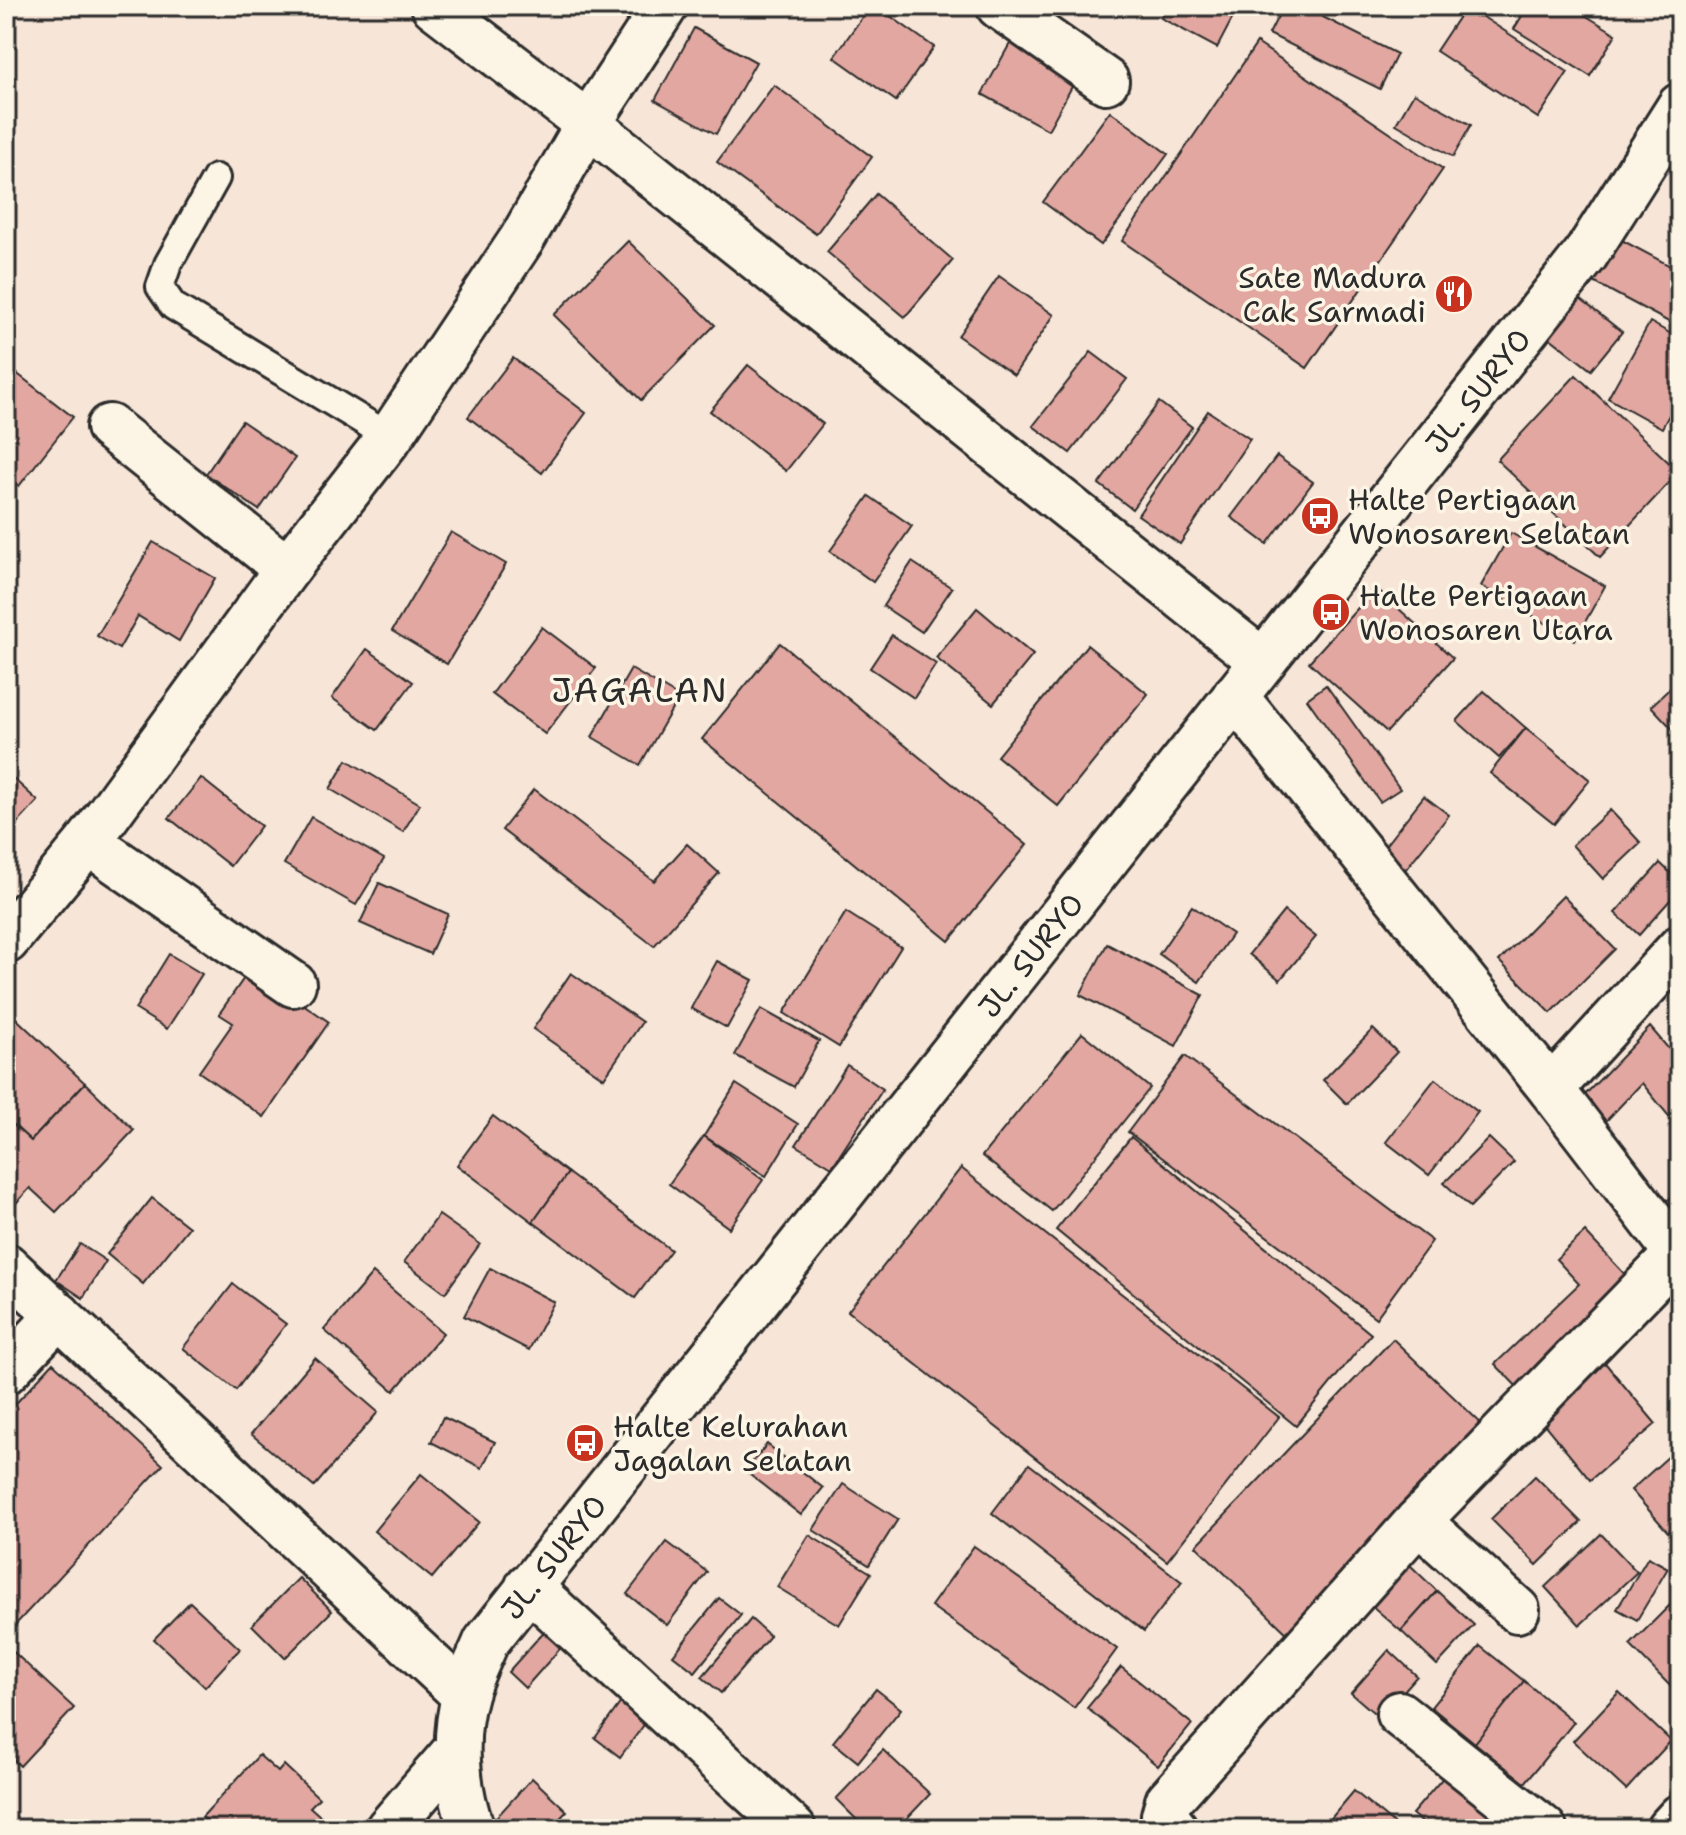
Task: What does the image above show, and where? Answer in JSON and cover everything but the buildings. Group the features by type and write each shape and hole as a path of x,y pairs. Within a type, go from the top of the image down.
{"street":[{"path":"434,6 588,124 1262,661"},
{"path":"6,941 88,842 287,569 390,437 522,239 588,124 665,6"},
{"path":"999,6 1106,81"},
{"name":"JL. SURYO","path":"472,1829 464,1809 457,1749 464,1695 486,1642 1586,254 1674,127"},
{"path":"109,427 287,569"},
{"path":"1175,1829 1164,1815 1168,1801 1418,1521 1679,1256 1551,1089 1235,696"},
{"path":"88,842 293,984"},
{"path":"1551,1089 1680,948"},
{"path":"6,1266 464,1695"},
{"path":"6,1371 59,1315"},
{"path":"1418,1521 1517,1610"},
{"path":"528,1586 793,1829"},
{"path":"1399,1714 1544,1829"},
{"path":"388,1829 457,1749"},
{"path":"1669,1829 1680,1817"}],"lane":[{"path":"216,178 168,264 160,287 173,306 390,437"}],"place":[{"name":"Sate Madura Cak Sarmadi","path":"1454,294"},
{"name":"Halte Pertigaan Wonosaren Selatan","path":"1320,516"},
{"name":"Halte Pertigaan Wonosaren Utara","path":"1331,612"},
{"name":"Halte Kelurahan Jagalan Selatan","path":"585,1443"}],"district":[{"name":"JAGALAN","path":"640,690"}]}
